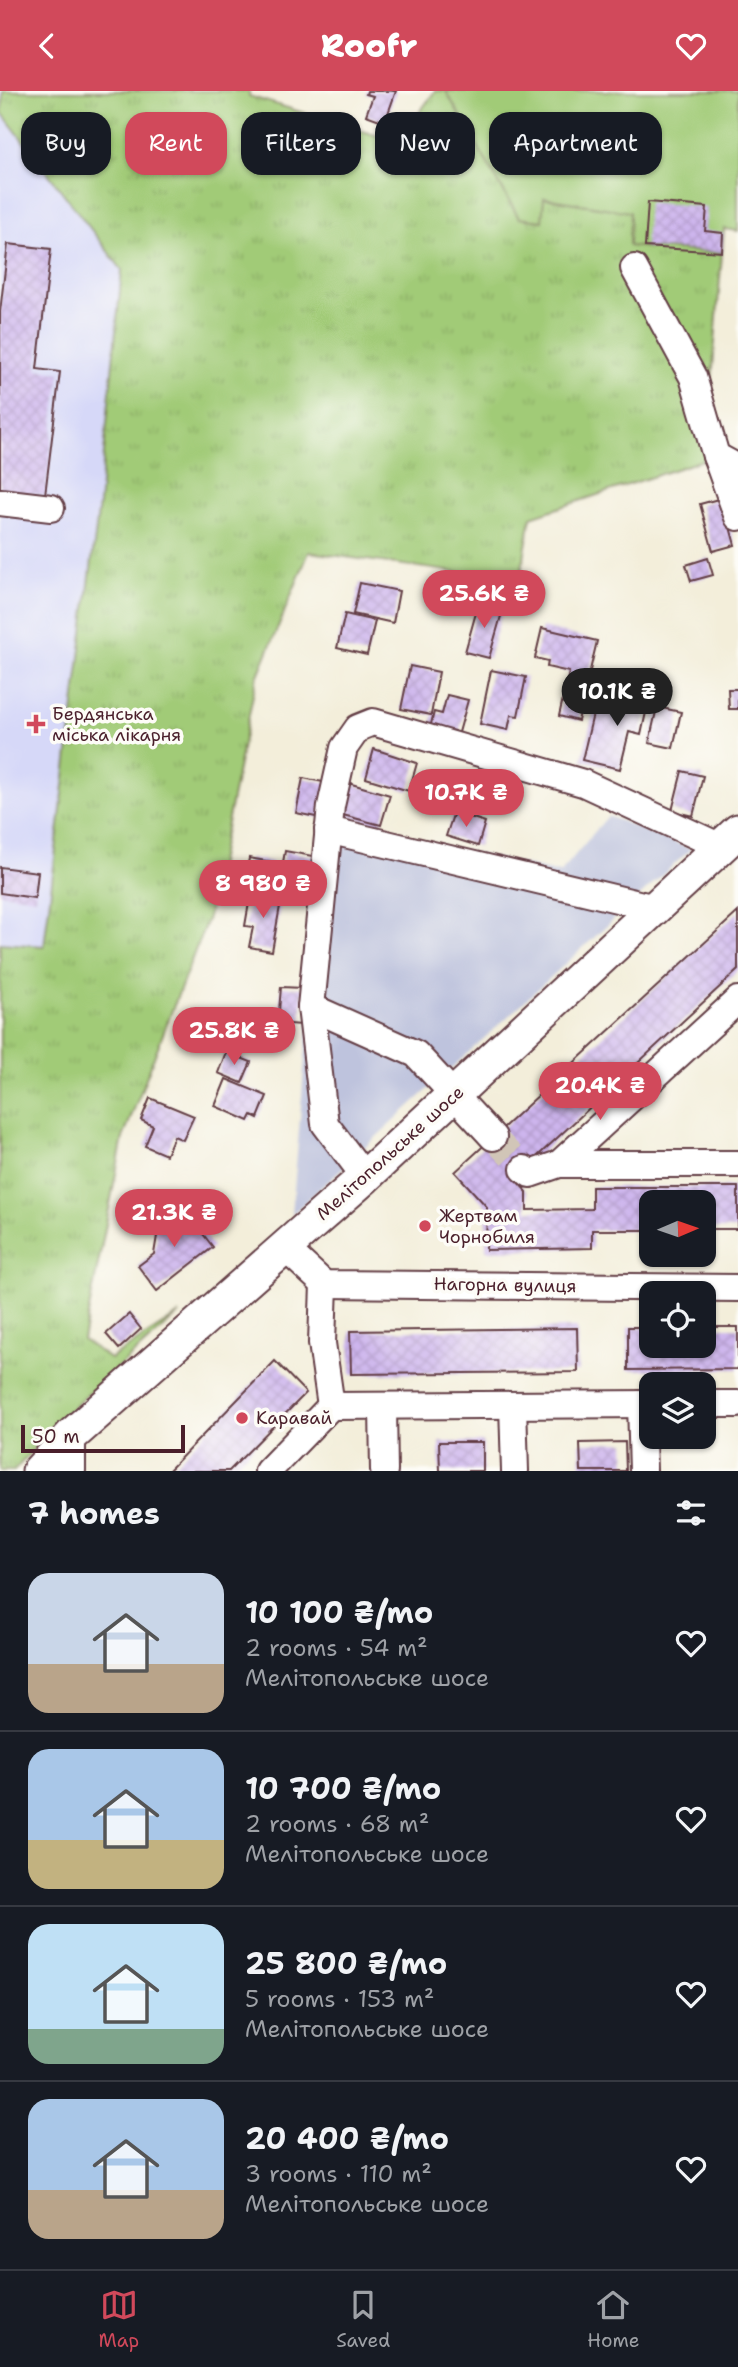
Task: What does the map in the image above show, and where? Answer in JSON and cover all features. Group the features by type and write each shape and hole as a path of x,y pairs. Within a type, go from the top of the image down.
{"main road":[{"name":"Мелітопольське шосе","path":"38,1471 72,1435 365,1177 729,839"}],"street":[{"path":"634,268 693,377 727,462 738,517"},
{"path":"0,502 51,508"},
{"path":"365,1177 325,1124 311,1007 328,830 344,748 358,727 373,722 583,783 729,839"},
{"path":"328,830 655,908"},
{"path":"559,1164 738,1000"},
{"path":"311,1007 416,1055 494,1137"},
{"path":"524,1169 530,1174 559,1164 738,1164"},
{"path":"285,1248 324,1284 322,1343 331,1406"},
{"name":"Нагорна вулиця","path":"324,1284 738,1287"},
{"path":"268,1471 331,1406 639,1404"},
{"path":"716,1404 738,1404"},
{"path":"513,1405 515,1471"},
{"path":"383,1406 384,1471"},
{"path":"72,1435 72,1471"},
{"path":"643,1471 644,1449"}],"shaded area":[{"name":"Бердянська міська лікарня","path":"0,91 3,91 2,113 21,138 21,175 49,175 122,270 99,504 44,946 0,943"},
{"path":"608,816 691,849 292,1214 325,818 560,873"}],"green space":[{"path":"3,91 249,91 249,96 301,112 241,112 241,175 361,175 361,131 375,135 375,175 475,175 475,141 489,166 489,175 494,175 519,218 544,198 631,212 629,246 722,253 710,406 724,453 531,517 520,581 309,552 256,680 208,917 123,1138 83,1340 110,1359 179,1314 61,1418 14,1471 0,1471 0,943 44,946 99,504 122,270 49,175 111,175 111,112 21,112 21,138 2,113"},
{"path":"435,91 446,91 458,112 420,112"},
{"path":"446,91 738,91 738,231 724,229 722,253 629,246 630,212 544,198 542,221 519,218 494,175 662,175 662,112 489,112 489,166 475,141 475,112 458,112"}],"building":[{"path":"367,91 396,91 389,112 375,112 375,118 366,115 373,96 366,94"},
{"path":"648,202 707,207 705,231 723,233 722,252 645,247"},
{"path":"8,244 51,249 37,369 60,372 45,495 0,489 0,312"},
{"path":"722,498 735,545 713,551 700,504"},
{"path":"708,558 713,575 691,581 686,565"},
{"path":"360,583 399,591 393,623 353,614"},
{"path":"479,602 503,609 489,658 465,652"},
{"path":"345,614 375,621 367,655 337,648"},
{"path":"542,628 597,641 578,721 559,716 569,672 547,667 548,661 535,658"},
{"path":"410,666 439,672 431,715 401,709"},
{"path":"491,670 526,677 518,716 511,715 508,730 480,724"},
{"path":"630,680 652,685 641,735 629,732 620,769 582,760 594,710 621,717"},
{"path":"728,689 738,689 738,709 729,709"},
{"path":"447,695 468,700 458,736 430,728 434,712 442,714"},
{"path":"657,707 681,712 673,748 649,743"},
{"path":"374,749 417,763 409,791 366,778"},
{"path":"682,771 703,776 693,816 672,811"},
{"path":"303,778 328,783 321,818 296,813"},
{"path":"348,783 390,795 381,825 339,814"},
{"path":"454,812 485,822 478,846 446,836"},
{"path":"285,851 318,857 313,880 281,874"},
{"path":"249,858 272,862 267,885 245,881"},
{"path":"0,867 38,872 35,898 0,893"},
{"path":"260,892 282,895 272,951 249,947 253,927 245,926 250,897 259,899"},
{"path":"738,912 738,970 514,1178 527,1192 527,1210 592,1209 592,1187 738,1187 738,1229 716,1229 716,1190 639,1190 639,1230 592,1230 592,1248 486,1250 487,1207 455,1172"},
{"path":"281,987 303,988 301,1025 278,1023"},
{"path":"226,1052 251,1062 242,1083 218,1073"},
{"path":"226,1079 267,1096 258,1118 252,1115 249,1121 215,1106"},
{"path":"150,1098 194,1116 183,1140 174,1136 166,1155 145,1146 153,1126 141,1120"},
{"path":"182,1207 213,1247 157,1291 138,1266 154,1254 157,1236 152,1230"},
{"path":"129,1314 141,1329 119,1349 106,1334"},
{"path":"628,1327 639,1327 639,1358 716,1358 716,1327 738,1327 738,1369 628,1370"},
{"path":"577,1328 578,1372 351,1374 350,1331"},
{"path":"275,1361 306,1393 229,1471 168,1471"},
{"path":"439,1442 483,1442 483,1471 440,1471"},
{"path":"625,1442 626,1471 581,1471 580,1443"}],"tunnel":[{"path":"493,1137 524,1169"}],"place":[{"name":"Бердянська міська лікарня","path":"36,724"},
{"name":"Жертвам Чорнобиля","path":"425,1226"},
{"name":"Каравай","path":"242,1418"}]}
